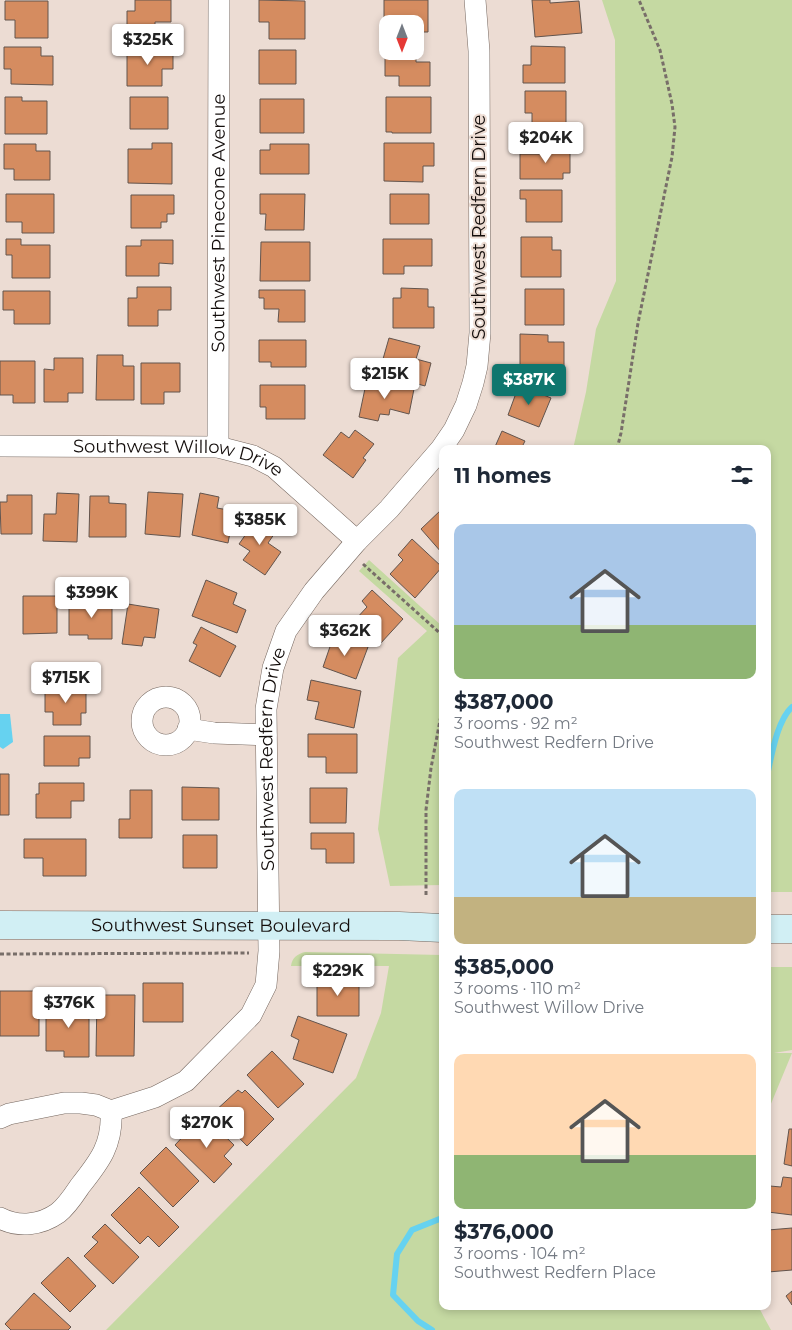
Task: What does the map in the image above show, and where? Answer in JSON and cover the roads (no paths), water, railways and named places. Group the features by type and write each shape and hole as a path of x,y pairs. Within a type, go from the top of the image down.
{"main road":[{"name":"Southwest Sunset Boulevard","path":"0,925 439,928"},
{"path":"771,930 792,929"}],"street":[{"name":"Southwest Pinecone Avenue","path":"218,0 218,447"},
{"name":"Southwest Redfern Drive","path":"445,445 466,405 477,366 480,333 479,51 475,0"},
{"name":"Southwest Willow Drive","path":"0,446 218,447 253,456 274,467 352,547"},
{"name":"Southwest Redfern Drive","path":"111,1111 154,1097 186,1081 251,1015 266,984 269,969 266,709 270,684 282,639 303,605 352,547 389,509 439,452"},
{"path":"188,729 214,733 266,735"},
{"path":"0,1118 9,1114 64,1103 81,1102 111,1111 110,1136 104,1153 94,1170 59,1212 41,1222 27,1224 7,1222 0,1218"}],"water":[{"path":"0,714 10,714 13,742 3,749 0,747"}],"waterway":[{"path":"771,758 779,728 787,712 792,707"},
{"path":"432,1330 418,1321 393,1295 397,1254 412,1230 439,1219"}]}
